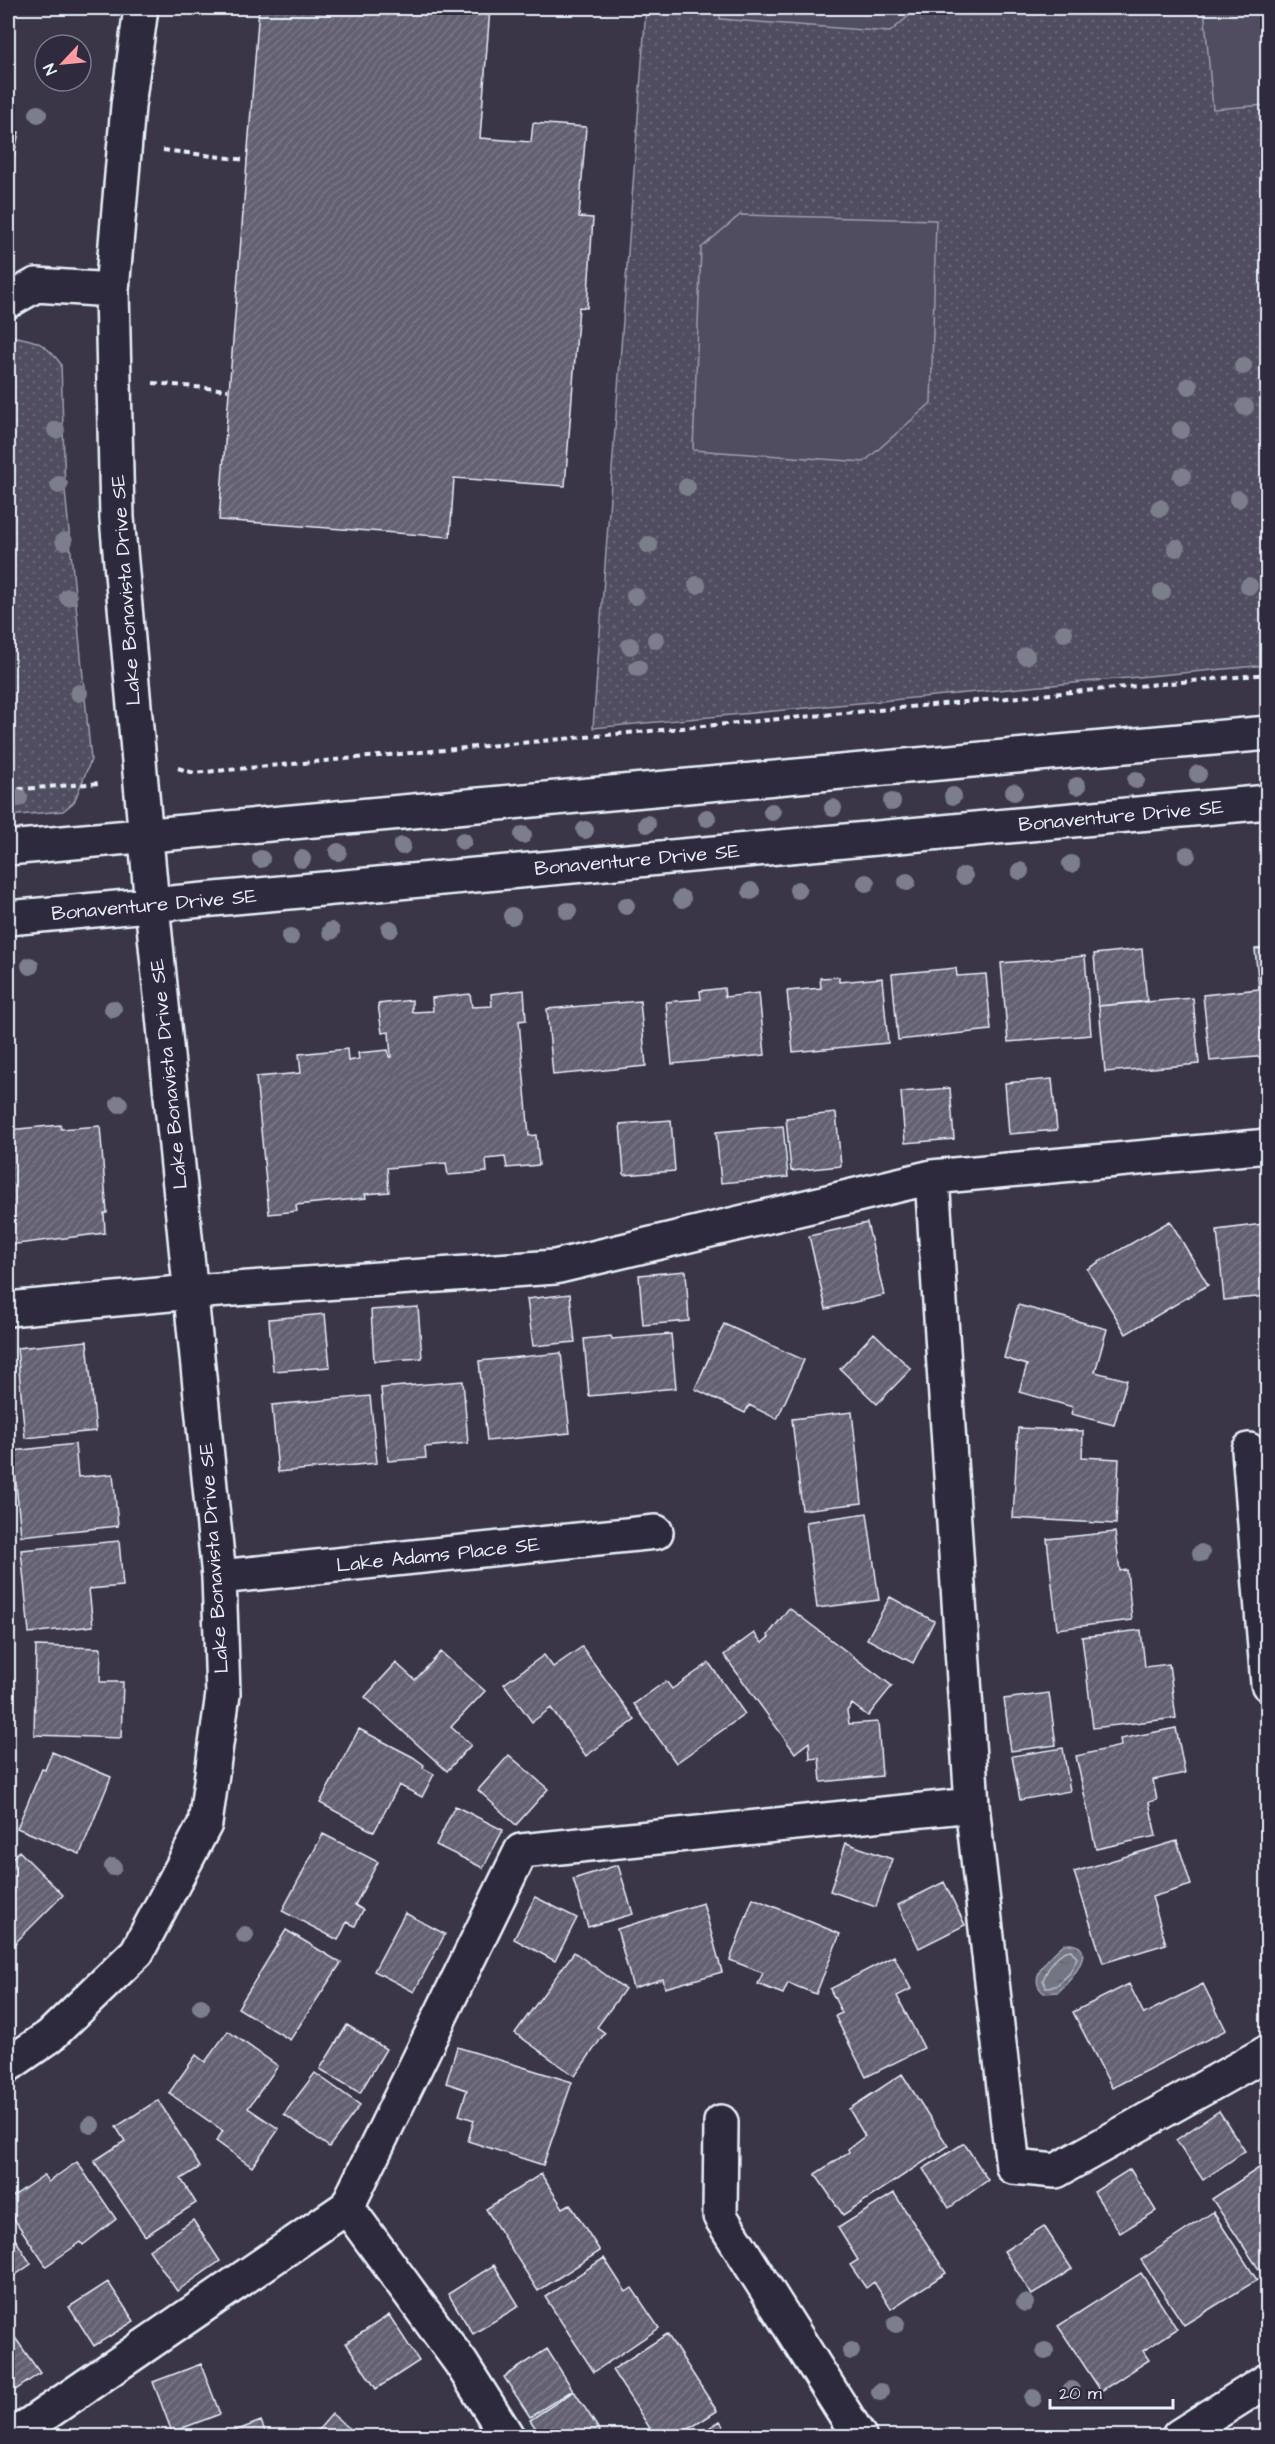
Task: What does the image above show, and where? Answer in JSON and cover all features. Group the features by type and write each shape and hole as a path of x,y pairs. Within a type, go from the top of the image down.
{"street":[{"name":"Lake Bonavista Drive SE","path":"8,2065 50,2036 136,1952 205,1824 223,1694 219,1577 152,905 117,518 112,290 128,106 141,8"},
{"path":"8,301 36,285 112,290"},
{"path":"8,848 1268,733"},
{"name":"Bonaventure Drive SE","path":"8,918 1268,802"},
{"path":"8,1309 191,1292 555,1267 932,1177 1268,1146"},
{"path":"932,1177 972,1805 1013,2167 1056,2171 1268,2052"},
{"path":"1249,1450 1268,1684"},
{"name":"Lake Adams Place SE","path":"219,1577 656,1532"},
{"path":"13,2436 347,2207 521,1851 972,1805"},
{"path":"721,2122 720,2216 859,2436"},
{"path":"347,2207 461,2363 507,2436"},
{"path":"1179,2436 1268,2380"}],"path":[{"path":"156,149 247,160"},
{"path":"146,382 228,390"},
{"path":"178,768 194,773 1268,674"},
{"path":"8,790 100,783"}],"shaded area":[{"path":"646,8 1267,8 1267,665 593,728"},
{"path":"720,8 918,8 890,32 720,19"},
{"path":"1204,8 1267,8 1267,105 1213,109"},
{"path":"740,215 936,220 931,403 864,462 693,450 701,248"},
{"path":"11,336 40,344 50,351 61,364 65,490 91,760 74,802 63,811 8,816 8,339"}],"water":[{"path":"1064,1944 1075,1945 1081,1949 1083,1955 1080,1963 1070,1980 1058,1992 1044,1993 1037,1981 1039,1974 1047,1960"}],"building":[{"path":"259,8 490,8 480,138 531,142 533,123 586,127 579,217 593,218 587,308 579,307 565,486 454,478 450,537 219,520"},
{"path":"8,130 19,132 8,183"},
{"path":"1268,948 1268,1056 1210,1061 1203,995 1259,989 1255,949"},
{"path":"1142,949 1147,1001 1098,1006 1094,954"},
{"path":"1085,956 1091,1035 1008,1042 1001,963"},
{"path":"956,968 957,976 986,974 991,1030 898,1040 892,974"},
{"path":"839,977 839,982 882,978 888,1043 793,1052 787,991 821,988 820,978"},
{"path":"724,988 725,997 759,993 765,1055 672,1064 666,1002 701,999 700,991"},
{"path":"524,990 526,1020 519,1021 529,1136 536,1135 539,1165 507,1168 505,1157 486,1159 487,1172 448,1175 446,1163 387,1168 389,1192 365,1194 366,1198 296,1205 297,1211 269,1214 256,1077 301,1073 299,1054 347,1049 348,1061 359,1059 358,1053 388,1050 389,1057 391,1057 389,1032 382,1033 378,1004 412,1000 412,1012 433,1011 432,998 470,994 472,1007 492,1006 491,994"},
{"path":"1193,998 1199,1064 1105,1072 1099,1006"},
{"path":"640,1001 646,1066 553,1075 547,1009"},
{"path":"1052,1079 1057,1130 1009,1134 1005,1083"},
{"path":"950,1088 954,1139 905,1143 901,1092"},
{"path":"836,1113 841,1166 791,1171 786,1118"},
{"path":"671,1120 675,1171 624,1175 620,1124"},
{"path":"60,1125 61,1129 100,1126 107,1213 104,1213 105,1233 9,1245 8,1130"},
{"path":"783,1126 788,1177 721,1183 716,1132"},
{"path":"1170,1221 1208,1285 1126,1334 1087,1269"},
{"path":"867,1223 884,1295 826,1309 809,1236"},
{"path":"1268,1224 1268,1296 1224,1300 1217,1230"},
{"path":"686,1271 689,1321 643,1325 639,1275"},
{"path":"570,1294 575,1342 533,1346 527,1299"},
{"path":"1018,1305 1107,1329 1095,1372 1127,1380 1114,1425 1071,1414 1073,1407 1019,1392 1027,1365 1004,1358"},
{"path":"418,1307 422,1358 374,1361 371,1310"},
{"path":"325,1314 330,1367 273,1371 269,1319"},
{"path":"724,1324 804,1360 777,1419 749,1405 745,1413 695,1389"},
{"path":"874,1333 911,1369 877,1404 840,1369"},
{"path":"671,1334 676,1388 589,1396 584,1339"},
{"path":"87,1341 96,1431 25,1438 17,1348"},
{"path":"561,1353 570,1433 487,1441 479,1361"},
{"path":"463,1381 468,1443 425,1447 426,1458 388,1461 381,1388"},
{"path":"370,1396 377,1463 278,1472 272,1405"},
{"path":"852,1412 862,1503 802,1510 792,1419"},
{"path":"1018,1428 1083,1431 1082,1457 1119,1459 1116,1524 1013,1518"},
{"path":"75,1444 78,1477 113,1474 118,1526 21,1536 13,1451"},
{"path":"867,1513 879,1600 817,1608 806,1522"},
{"path":"1115,1532 1120,1571 1127,1570 1132,1620 1057,1629 1047,1539"},
{"path":"119,1541 123,1586 89,1589 93,1626 29,1633 21,1550"},
{"path":"890,1597 934,1621 913,1663 867,1639"},
{"path":"789,1608 892,1686 868,1716 852,1704 847,1711 849,1724 878,1722 882,1776 821,1782 819,1758 810,1759 809,1742 795,1753 724,1655 754,1633 762,1643 769,1637 768,1635"},
{"path":"1141,1630 1145,1667 1169,1664 1176,1718 1093,1728 1082,1637"},
{"path":"36,1646 101,1648 100,1682 123,1682 121,1738 34,1735"},
{"path":"582,1647 635,1720 586,1756 551,1708 532,1722 504,1684 544,1655 553,1667"},
{"path":"441,1652 485,1691 451,1727 471,1745 447,1771 365,1697 396,1663 415,1680"},
{"path":"709,1663 745,1714 676,1763 634,1704 666,1681 672,1689"},
{"path":"1049,1693 1056,1745 1011,1751 1004,1699"},
{"path":"1176,1728 1185,1773 1153,1780 1157,1800 1149,1802 1156,1836 1096,1849 1076,1756 1121,1746 1120,1739"},
{"path":"359,1729 413,1757 424,1765 423,1768 434,1774 422,1797 399,1785 374,1832 320,1803"},
{"path":"1063,1748 1070,1791 1020,1800 1012,1756"},
{"path":"52,1752 111,1777 80,1854 17,1828 42,1769 45,1770"},
{"path":"509,1755 548,1789 516,1825 478,1790"},
{"path":"455,1806 503,1830 483,1868 436,1845"},
{"path":"323,1834 378,1862 355,1905 363,1910 355,1926 347,1922 338,1940 282,1911"},
{"path":"1177,1841 1191,1885 1152,1897 1166,1944 1103,1963 1074,1872"},
{"path":"846,1843 892,1859 876,1907 830,1891"},
{"path":"19,1851 63,1895 8,1950 8,1862"},
{"path":"618,1865 633,1914 588,1927 573,1879"},
{"path":"944,1882 965,1925 919,1948 898,1905"},
{"path":"535,1897 577,1918 555,1961 514,1939"},
{"path":"753,1898 840,1934 816,1994 788,1983 783,1994 758,1984 763,1973 730,1960"},
{"path":"703,1903 722,1972 665,1988 663,1979 633,1988 617,1929"},
{"path":"405,1913 445,1934 414,1992 374,1971"},
{"path":"286,1930 341,1963 290,2040 238,2008"},
{"path":"574,1952 625,1989 597,2027 605,2033 575,2076 515,2033"},
{"path":"894,1956 911,1989 897,1996 924,2048 866,2077 835,2016 842,2013 830,1989"},
{"path":"1129,1984 1144,2014 1203,1984 1226,2030 1112,2088 1073,2012"},
{"path":"347,2025 386,2049 360,2093 320,2069"},
{"path":"228,2031 278,2066 248,2108 279,2129 252,2167 216,2141 223,2131 169,2093 196,2055 205,2062"},
{"path":"457,2047 572,2082 543,2165 468,2141 474,2120 459,2115 467,2090 446,2083"},
{"path":"315,2073 360,2105 329,2147 284,2114"},
{"path":"902,2074 948,2146 843,2215 815,2174 849,2152 848,2149 865,2136 849,2109"},
{"path":"158,2100 200,2167 181,2179 196,2203 145,2236 94,2161 125,2141 116,2127"},
{"path":"1219,2111 1245,2151 1203,2180 1176,2140"},
{"path":"964,2143 988,2180 949,2208 923,2169"},
{"path":"77,2162 116,2219 83,2245 81,2242 46,2266 8,2210 8,2200 44,2175 48,2182"},
{"path":"1268,2162 1268,2275 1264,2277 1212,2199"},
{"path":"1130,2169 1156,2211 1120,2233 1094,2192"},
{"path":"541,2174 563,2208 570,2204 600,2251 538,2291 486,2209"},
{"path":"894,2193 946,2273 891,2309 874,2282 866,2288 850,2265 858,2260 838,2228"},
{"path":"1213,2212 1257,2280 1184,2325 1141,2260"},
{"path":"193,2220 220,2261 177,2291 149,2250"},
{"path":"1044,2226 1072,2269 1032,2295 1004,2251"},
{"path":"8,2228 31,2264 8,2280"},
{"path":"604,2258 626,2292 632,2288 659,2328 594,2372 545,2297"},
{"path":"494,2265 519,2306 473,2334 448,2294"},
{"path":"1141,2273 1177,2329 1143,2351 1149,2360 1101,2391 1058,2326"},
{"path":"108,2282 134,2321 94,2346 69,2307"},
{"path":"389,2315 419,2361 376,2389 346,2343"},
{"path":"11,2332 40,2373 8,2395 8,2334"},
{"path":"667,2334 717,2411 678,2436 655,2436 612,2370"},
{"path":"547,2349 573,2390 530,2417 504,2377"},
{"path":"201,2364 220,2414 172,2432 153,2382"},
{"path":"574,2391 600,2431 593,2436 541,2436 530,2420"},
{"path":"332,2414 359,2436 313,2436"},
{"path":"261,2421 267,2436 222,2436"},
{"path":"720,2421 730,2436 696,2436"}]}
